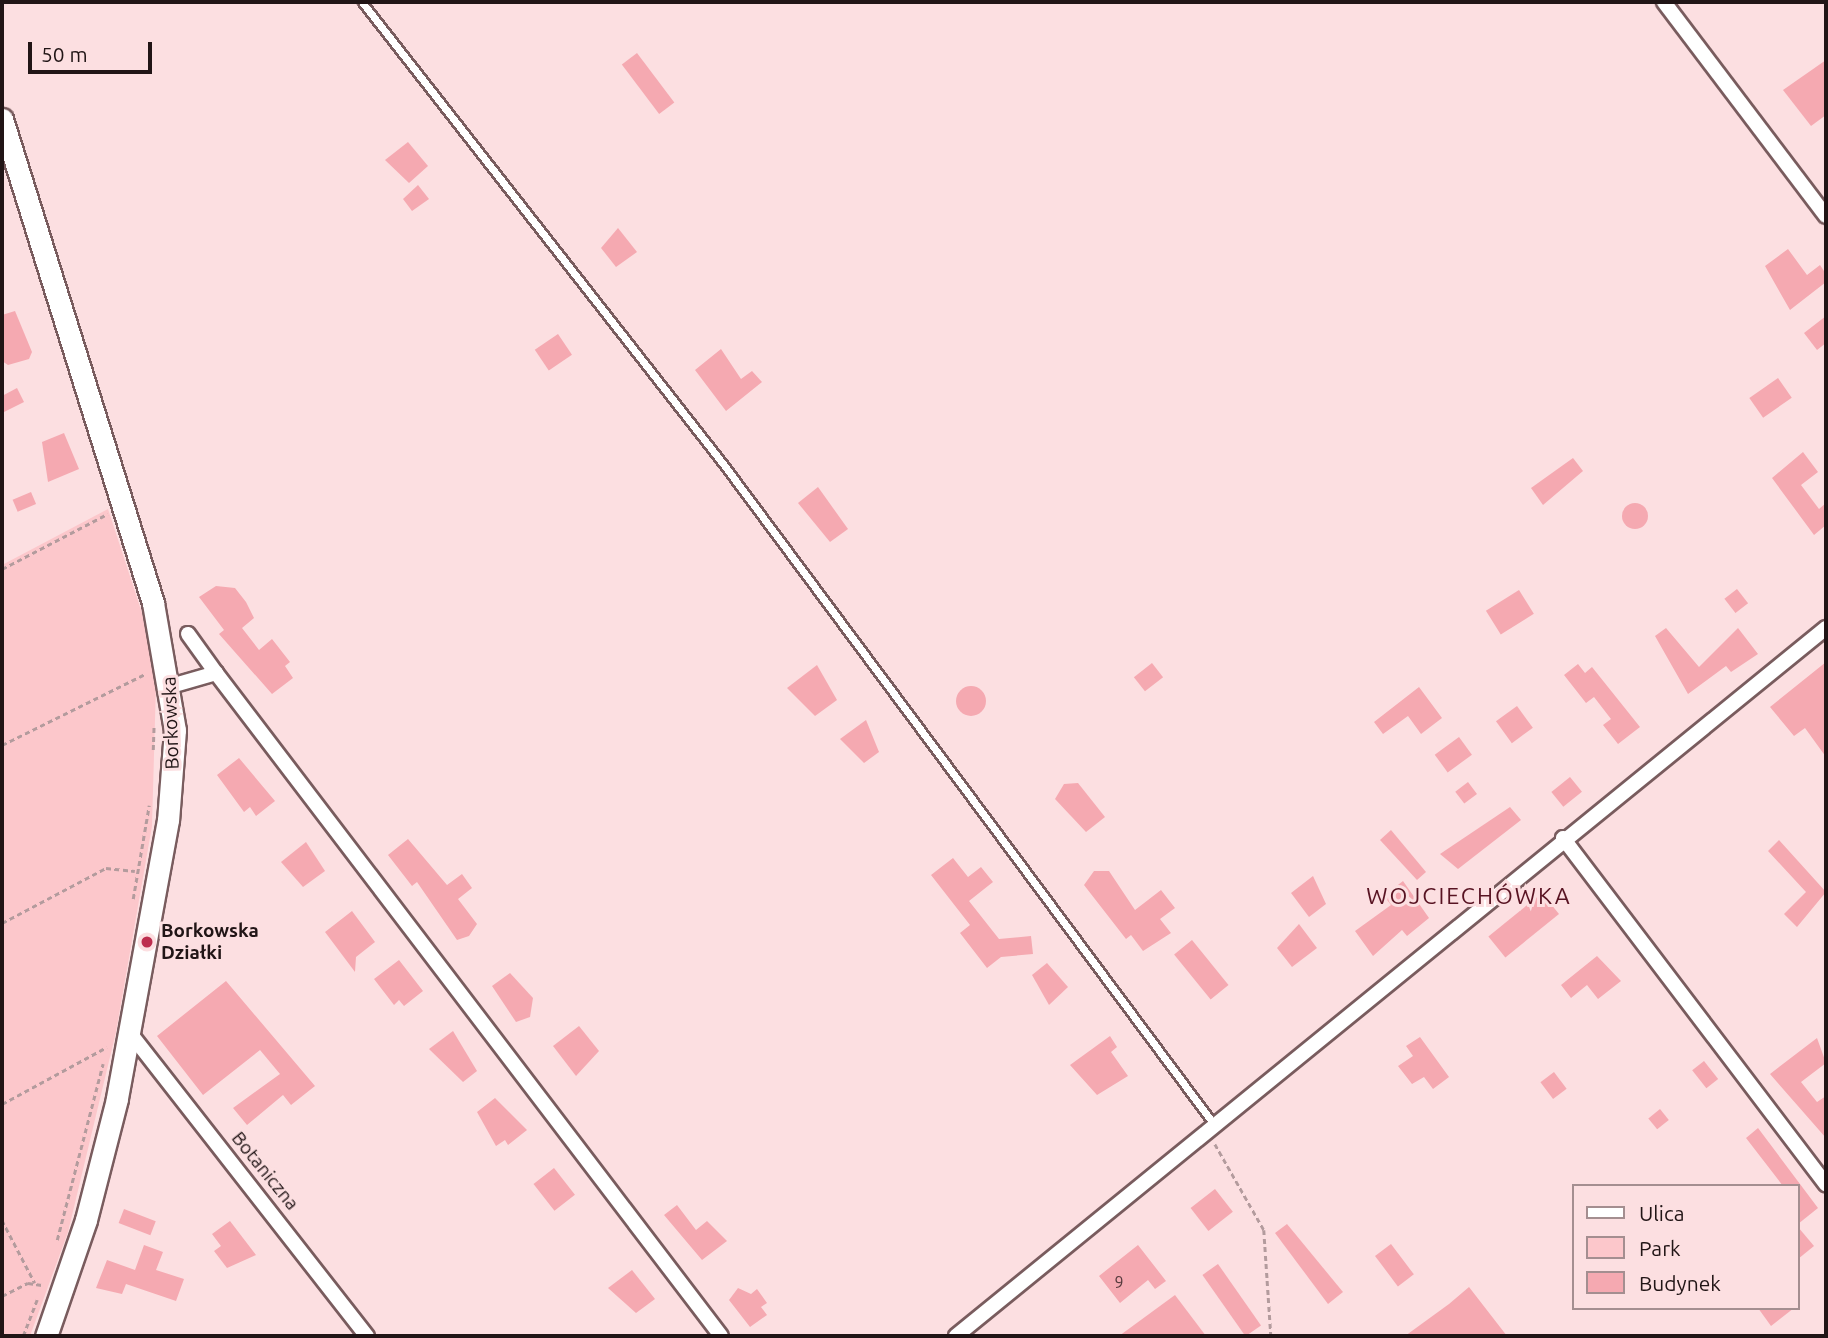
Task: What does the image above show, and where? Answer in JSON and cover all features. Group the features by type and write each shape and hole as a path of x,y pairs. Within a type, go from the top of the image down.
{"street":[{"path":"1664,2 1826,216"},
{"name":"Borkowska","path":"2,118 160,684 170,807 120,1033 86,1220 46,1336"},
{"path":"956,1336 1211,1130 1563,838 1826,628"},
{"path":"188,634 721,1336"},
{"path":"160,684 215,673"},
{"path":"1563,838 1826,1185"},
{"name":"Botaniczna","path":"120,1033 367,1336"}],"lane":[{"path":"362,2 723,465 1211,1130"}],"path":[{"path":"108,525 113,510"},
{"path":"2,569 113,510"},
{"path":"147,662 149,673 160,684"},
{"path":"2,745 121,681 149,673"},
{"path":"153,714 153,761"},
{"path":"132,906 150,794"},
{"path":"2,923 106,868 136,871"},
{"path":"2,1104 107,1047 120,1033"},
{"path":"54,1250 107,1047"},
{"path":"1211,1130 1246,1189 1264,1230 1271,1336"},
{"path":"2,1220 35,1283"},
{"path":"23,1336 47,1274"},
{"path":"2,1296 35,1283 42,1285"}],"green space":[{"path":"108,509 142,613 156,684 152,826 116,1032 68,1232 30,1336 2,1336 2,565"}],"building":[{"path":"637,53 674,103 659,114 622,64"},
{"path":"1826,60 1826,115 1811,126 1783,90"},
{"path":"408,142 428,166 409,183 385,160"},
{"path":"418,185 429,199 412,211 403,199"},
{"path":"618,228 637,252 616,267 601,248"},
{"path":"1788,249 1807,275 1820,265 1826,274 1826,282 1790,310 1765,266"},
{"path":"15,311 32,352 29,359 8,365 2,361 2,315"},
{"path":"1826,316 1826,343 1817,350 1804,333"},
{"path":"558,334 572,355 549,370 535,350"},
{"path":"721,349 741,379 752,371 762,382 726,411 695,370"},
{"path":"1778,378 1792,398 1763,418 1749,398"},
{"path":"17,388 24,402 2,413 2,396"},
{"path":"64,433 79,469 48,482 42,442"},
{"path":"1803,452 1818,472 1801,485 1819,509 1826,503 1826,525 1814,535 1772,478"},
{"path":"1573,458 1583,471 1543,505 1531,488"},
{"path":"818,487 848,529 830,542 798,503"},
{"path":"31,492 36,504 18,512 13,500"},
{"path":"1635,503 1644,507 1648,516 1644,525 1635,529 1626,525 1622,516 1626,507"},
{"path":"216,586 235,588 246,602 254,618 242,628 259,650 272,639 290,662 285,666 293,678 272,694 219,634 224,630 199,597"},
{"path":"1737,589 1748,603 1735,613 1724,599"},
{"path":"1519,590 1534,614 1501,634 1486,611"},
{"path":"1666,628 1699,667 1738,628 1758,654 1731,672 1726,666 1688,694 1655,636"},
{"path":"1826,662 1826,757 1805,728 1794,736 1770,707"},
{"path":"1152,663 1163,677 1145,691 1134,677"},
{"path":"1578,664 1585,673 1592,667 1640,727 1618,744 1603,725 1611,719 1594,697 1586,703 1564,675"},
{"path":"817,665 837,700 815,716 787,688"},
{"path":"971,686 982,690 986,701 982,712 971,716 960,712 956,701 960,690"},
{"path":"1419,687 1442,718 1421,734 1408,716 1383,734 1374,722"},
{"path":"1517,706 1533,728 1512,743 1496,721"},
{"path":"866,720 879,752 864,763 840,739"},
{"path":"1459,737 1472,755 1448,772 1435,755"},
{"path":"239,758 275,801 256,816 250,807 244,812 217,775"},
{"path":"1570,777 1582,792 1563,807 1551,792"},
{"path":"1468,782 1477,794 1464,804 1455,792"},
{"path":"1078,783 1105,817 1086,832 1055,799 1064,784"},
{"path":"1510,807 1521,820 1458,869 1440,854"},
{"path":"1391,830 1426,872 1417,880 1380,840"},
{"path":"408,839 447,885 462,874 472,888 458,899 477,924 469,936 457,940 417,882 412,886 388,855"},
{"path":"1779,840 1826,892 1797,927 1784,914 1806,892 1768,851"},
{"path":"306,842 325,871 303,887 281,862"},
{"path":"953,858 968,877 981,867 993,882 969,901 999,939 1031,936 1033,954 1001,957 987,968 960,933 970,925 931,875"},
{"path":"1094,871 1109,871 1135,910 1161,890 1175,908 1160,919 1171,933 1143,951 1131,935 1126,939 1084,885"},
{"path":"1313,876 1326,904 1309,917 1291,893"},
{"path":"1403,881 1429,918 1407,936 1402,930 1373,956 1355,931 1391,905 1384,896"},
{"path":"1542,893 1559,914 1505,957 1488,936"},
{"path":"352,911 375,942 356,957 355,972 325,932"},
{"path":"1299,924 1317,948 1292,967 1277,948"},
{"path":"1192,940 1229,985 1211,1000 1174,954"},
{"path":"1597,956 1621,981 1598,999 1587,985 1571,998 1561,985"},
{"path":"399,960 423,991 404,1006 399,1000 394,1005 374,979"},
{"path":"1047,963 1068,987 1049,1005 1032,975"},
{"path":"510,973 533,998 530,1017 516,1022 492,986"},
{"path":"226,981 315,1086 291,1105 283,1095 247,1125 233,1108 280,1074 260,1050 203,1095 157,1036"},
{"path":"579,1026 599,1051 576,1076 553,1046"},
{"path":"453,1031 477,1071 463,1082 429,1049"},
{"path":"1110,1036 1117,1047 1111,1052 1128,1076 1097,1095 1070,1065"},
{"path":"1420,1037 1449,1077 1433,1089 1424,1077 1412,1084 1398,1066 1413,1056 1406,1046"},
{"path":"1817,1038 1826,1063 1801,1082 1817,1102 1826,1096 1826,1138 1770,1074"},
{"path":"1704,1061 1718,1079 1706,1088 1692,1070"},
{"path":"1554,1072 1567,1089 1553,1099 1540,1082"},
{"path":"495,1098 527,1130 508,1145 505,1140 496,1146 477,1112"},
{"path":"1660,1109 1669,1120 1657,1129 1648,1118"},
{"path":"1758,1128 1800,1184 1781,1184 1746,1138"},
{"path":"554,1168 575,1195 554,1211 534,1184"},
{"path":"1800,1184 1818,1208 1800,1222"},
{"path":"1215,1189 1233,1212 1208,1231 1191,1208"},
{"path":"677,1205 696,1230 707,1221 727,1241 702,1260 664,1215"},
{"path":"124,1209 156,1221 150,1235 119,1223"},
{"path":"230,1221 256,1255 227,1268 214,1251 221,1246 212,1234"},
{"path":"1287,1224 1343,1292 1328,1304 1275,1233"},
{"path":"1800,1229 1814,1246 1800,1257"},
{"path":"1391,1244 1414,1274 1398,1286 1375,1256"},
{"path":"144,1245 163,1252 156,1270 184,1279 176,1301 126,1284 122,1294 96,1288 107,1260 135,1270"},
{"path":"1138,1245 1166,1281 1155,1289 1148,1280 1120,1303 1099,1276"},
{"path":"1218,1264 1261,1325 1245,1336 1202,1275"},
{"path":"632,1270 655,1299 636,1313 608,1288"},
{"path":"1469,1287 1507,1336 1405,1336 1449,1304"},
{"path":"738,1288 751,1294 757,1289 767,1303 761,1307 767,1315 750,1327 729,1300"},
{"path":"1175,1295 1206,1336 1119,1336"},
{"path":"1759,1310 1791,1310 1771,1326"}],"place":[{"name":"Borkowska Działki","path":"147,942"}],"district":[{"name":"WOJCIECHÓWKA","path":"1469,896"}]}
